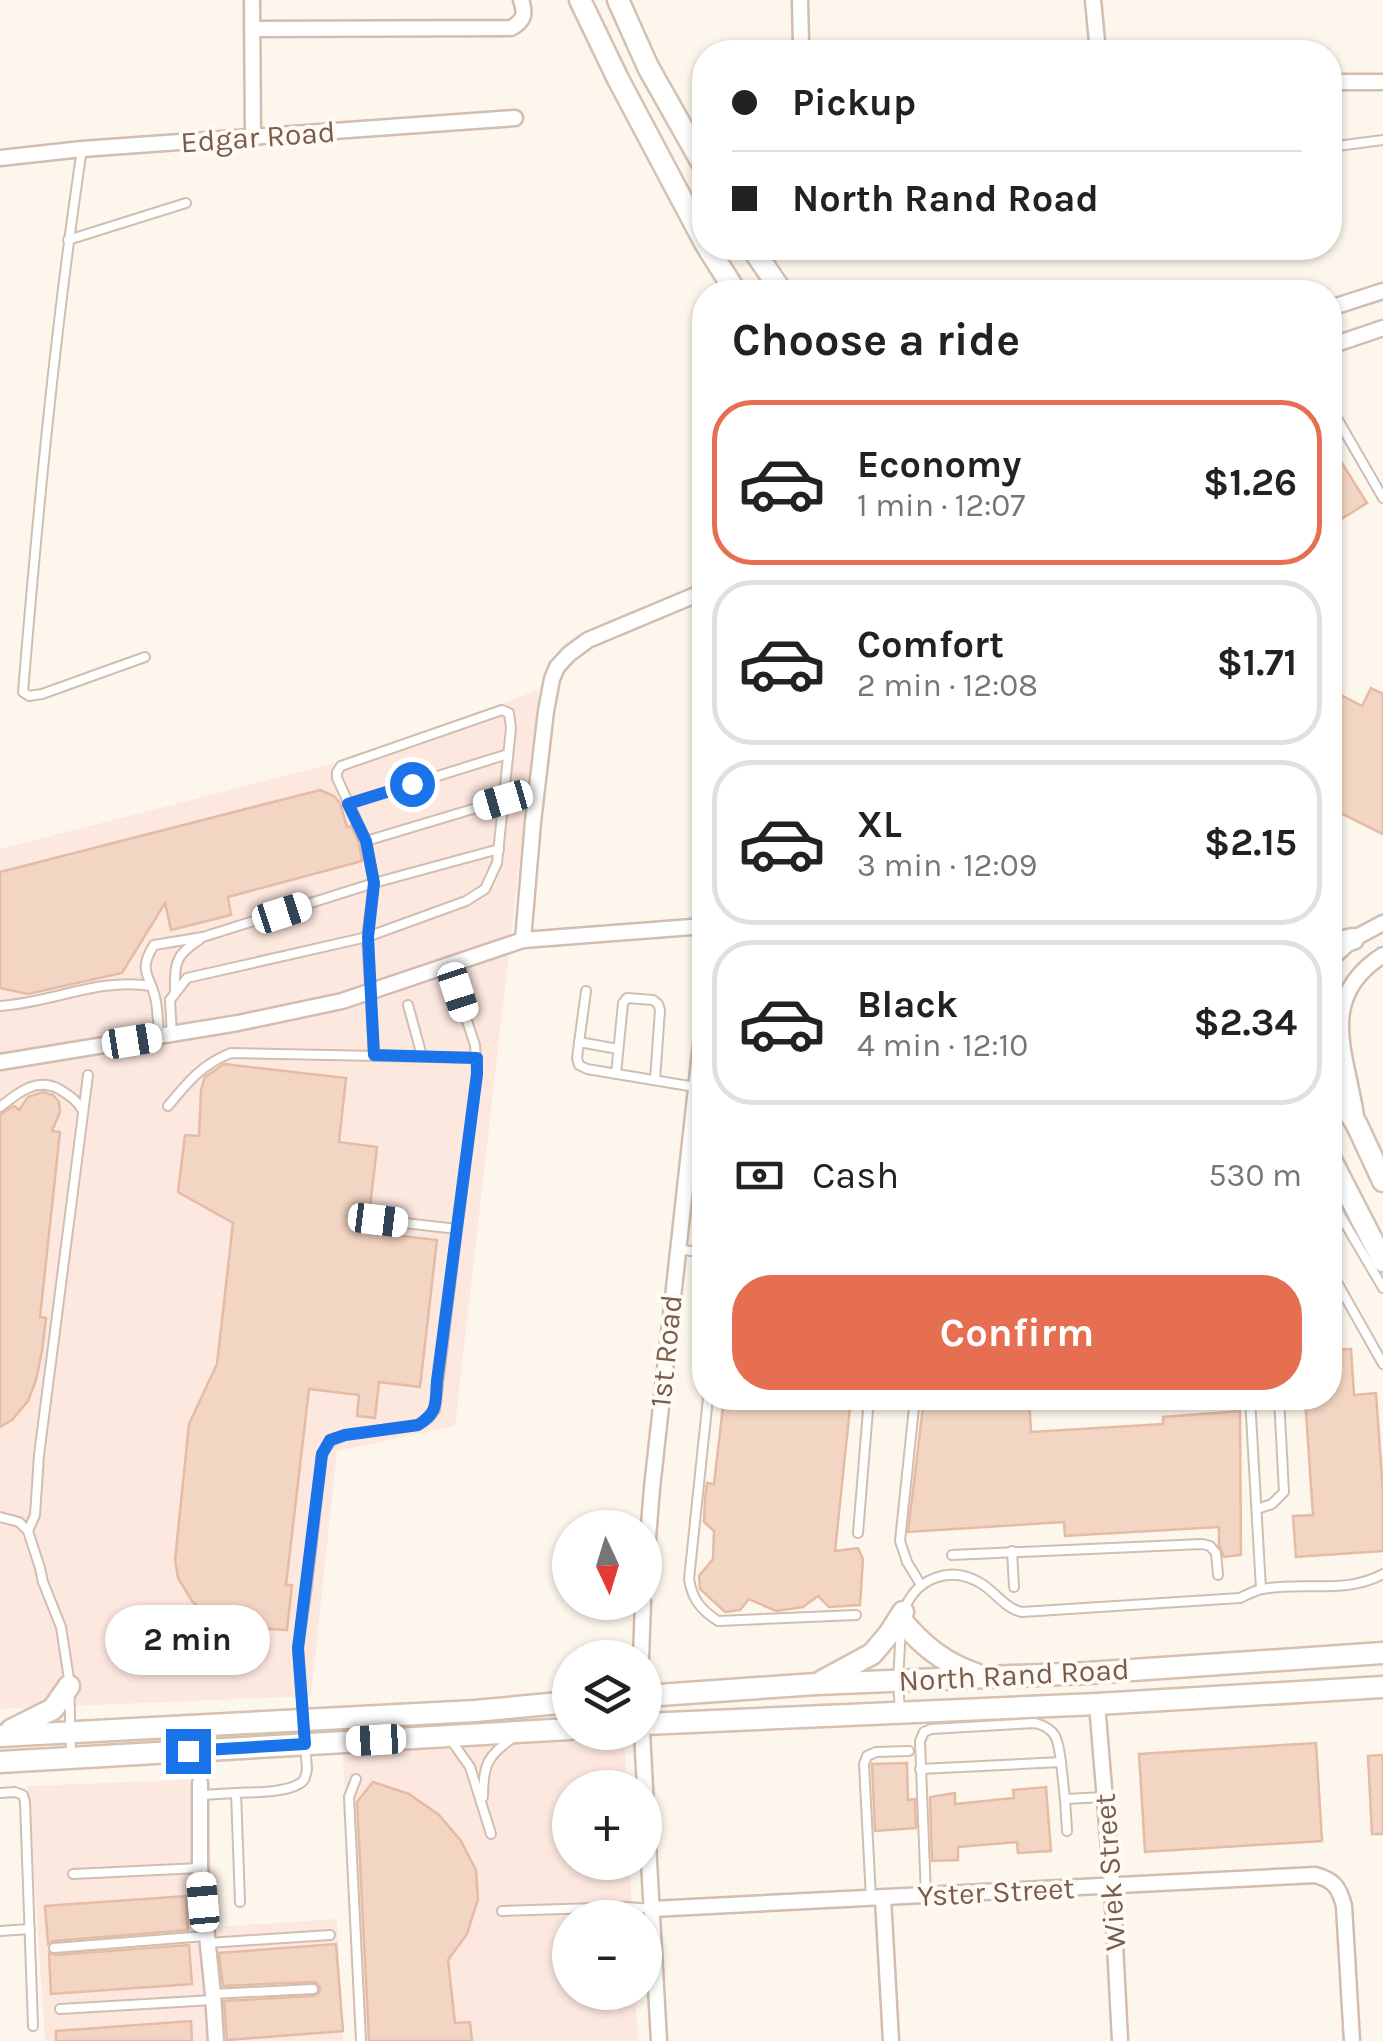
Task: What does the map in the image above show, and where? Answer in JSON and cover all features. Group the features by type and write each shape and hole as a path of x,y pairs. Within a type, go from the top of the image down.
{"main road":[{"path":"580,0 692,219"},
{"path":"618,0 648,67 692,145"},
{"path":"1342,941 1353,938"},
{"path":"1342,1100 1383,1181"},
{"path":"1342,1182 1383,1262"},
{"path":"816,1684 872,1654 902,1616 926,1647 940,1658 984,1676"},
{"path":"1332,1656 1383,1643"},
{"name":"North Rand Road","path":"662,1695 1383,1653"},
{"path":"0,1735 53,1709 70,1686"},
{"name":"North Rand Road","path":"662,1723 1383,1687"},
{"path":"0,1735 552,1704"},
{"path":"0,1762 552,1730"}],"street":[{"path":"252,0 253,138"},
{"path":"252,29 511,28 524,16 521,0"},
{"path":"800,0 802,40"},
{"path":"1093,0 1097,40"},
{"path":"1342,82 1383,82"},
{"name":"Edgar Road","path":"0,158 516,118"},
{"path":"1342,304 1383,291"},
{"path":"1342,342 1383,328"},
{"path":"523,940 546,710 557,667 588,640 692,596"},
{"path":"1342,949 1353,938 1383,923"},
{"path":"0,1062 304,1010 523,940 692,927"},
{"path":"1342,1010 1352,984 1365,966 1383,955"},
{"path":"1342,1051 1357,1125"},
{"name":"1st Road","path":"650,1510 692,1114"},
{"name":"Wiek Street","path":"1098,1704 1120,2041"},
{"path":"200,1789 200,1868 216,2041"},
{"name":"Yster Street","path":"662,1909 1316,1875 1336,1884 1344,1906 1352,2041"},
{"path":"877,1898 891,2041"},
{"path":"657,2010 659,2041"}],"lane":[{"path":"1342,146 1383,140"},
{"path":"82,149 42,468 23,692 29,696 42,694 146,657"},
{"path":"68,240 186,203"},
{"path":"1342,427 1383,498"},
{"path":"166,1036 170,1000 186,978 368,937 466,901 485,889 498,863 510,716 506,710 341,766 337,772 366,841 374,883 368,937 374,1055"},
{"path":"348,804 508,754"},
{"path":"366,841 503,800"},
{"path":"166,1036 144,962 154,945 203,937 374,883 499,849"},
{"path":"175,991 174,968 180,956 203,937"},
{"path":"0,1006 132,982 151,986"},
{"path":"586,991 579,1065 692,1086"},
{"path":"200,1789 236,1793 285,1788 304,1779 308,1769 298,1648 322,1454 330,1440 418,1425 435,1410 477,1074 477,1058 458,992"},
{"path":"616,1074 623,1003 627,998 653,1000 660,1010 654,1080"},
{"path":"408,1005 422,1056"},
{"path":"579,1042 618,1049"},
{"path":"168,1106 198,1071 231,1053 477,1058"},
{"path":"28,1531 34,1516 88,1075"},
{"path":"0,1107 23,1088 49,1084 75,1098 83,1111"},
{"path":"1342,1218 1383,1288"},
{"path":"378,1220 457,1229"},
{"path":"677,1249 692,1251"},
{"path":"1342,1292 1383,1364"},
{"path":"707,1410 689,1579 690,1592 703,1611 718,1620 856,1615"},
{"path":"858,1533 868,1410"},
{"path":"913,1410 900,1541 907,1562 922,1584"},
{"path":"1251,1410 1261,1589"},
{"path":"1256,1509 1272,1504 1284,1492 1280,1410"},
{"path":"0,1517 19,1522 28,1531 61,1627 70,1686 71,1759"},
{"path":"952,1555 1202,1544 1216,1553 1218,1575"},
{"path":"1012,1551 1014,1587"},
{"path":"900,1712 902,1616 906,1602 922,1584 938,1575 966,1576 995,1593 1012,1610 1022,1612 1240,1598 1261,1589 1351,1586 1383,1574"},
{"path":"926,1896 920,1769 920,1741 924,1732 1035,1723 1048,1726 1055,1734 1061,1762 1067,1832"},
{"path":"483,1806 486,1764 522,1732"},
{"path":"448,1737 470,1767 491,1834"},
{"path":"877,1898 864,1764 876,1752 910,1751"},
{"path":"920,1769 1061,1762"},
{"path":"356,1779 349,1797 361,2041"},
{"path":"0,1793 23,1794 25,1802 33,2026"},
{"path":"236,1793 240,1902"},
{"path":"1065,1799 1105,1796"},
{"path":"73,1874 200,1868"},
{"path":"502,1911 552,1909"},
{"path":"0,1931 30,1929"},
{"path":"54,1948 330,1935"},
{"path":"60,2009 313,1988"}],"shaded area":[{"path":"539,690 455,1426 337,1451 311,1696 0,1709 0,849 327,765"},
{"path":"552,1742 552,1750 625,1750 626,1770 552,1770 552,1880 631,1880 631,1900 552,1900 552,2010 636,2010 638,2041 356,2041 343,1752"},
{"path":"207,1779 214,1927 337,1919 343,2041 45,2041 28,1786"}],"building":[{"path":"1342,463 1367,503 1342,519"},
{"path":"1371,688 1383,694 1383,834 1342,814 1342,696 1362,706"},
{"path":"320,790 340,803 347,827 351,826 359,843 362,861 228,897 231,915 171,930 165,903 122,973 28,994 0,988 0,872"},
{"path":"224,1064 346,1078 339,1142 377,1147 367,1232 437,1240 420,1387 379,1382 375,1418 357,1416 359,1395 309,1389 286,1585 292,1585 287,1630 228,1627 208,1617 178,1578 175,1560 189,1424 217,1364 233,1223 178,1192 185,1135 199,1136 205,1077"},
{"path":"43,1092 59,1102 60,1112 52,1131 60,1132 40,1317 46,1318 42,1351 28,1401 12,1420 0,1427 0,1115 14,1106 19,1110 28,1097"},
{"path":"1342,1349 1351,1349 1354,1395 1376,1393 1383,1551 1296,1557 1293,1516 1313,1515 1306,1410 1342,1410"},
{"path":"723,1410 850,1410 835,1551 858,1548 863,1559 860,1605 829,1607 818,1596 803,1607 776,1611 749,1599 740,1610 725,1612 700,1589 699,1576 713,1559 714,1531 704,1522 707,1483 714,1484"},
{"path":"923,1410 1030,1410 1031,1432 1163,1424 1163,1417 1240,1411 1241,1555 1224,1557 1219,1527 1065,1536 1064,1522 908,1532"},
{"path":"1316,1743 1322,1841 1145,1852 1139,1754"},
{"path":"1383,1755 1383,1834 1372,1834 1368,1756"},
{"path":"907,1763 908,1800 915,1799 916,1828 875,1831 872,1764"},
{"path":"373,1782 409,1794 439,1815 461,1841 476,1870 478,1899 467,1934 448,1960 455,2023 470,2022 472,2041 369,2041 357,1802"},
{"path":"1046,1787 1051,1851 1018,1853 1017,1842 958,1847 958,1860 932,1861 930,1797 955,1793 955,1804 1014,1798 1013,1790"},
{"path":"186,1896 188,1930 48,1944 45,1906"},
{"path":"336,1944 343,2031 227,2040 224,2001 313,1996 320,1988 313,1982 223,1986 219,1953"},
{"path":"189,1945 192,1984 51,1994 49,1953"},
{"path":"191,2021 192,2041 56,2041 56,2031"}],"route":[{"path":"188,1751 305,1744 298,1648 322,1454 330,1440 418,1425 435,1410 477,1058 374,1055 368,937 374,883 366,841 348,804 412,784"}]}
